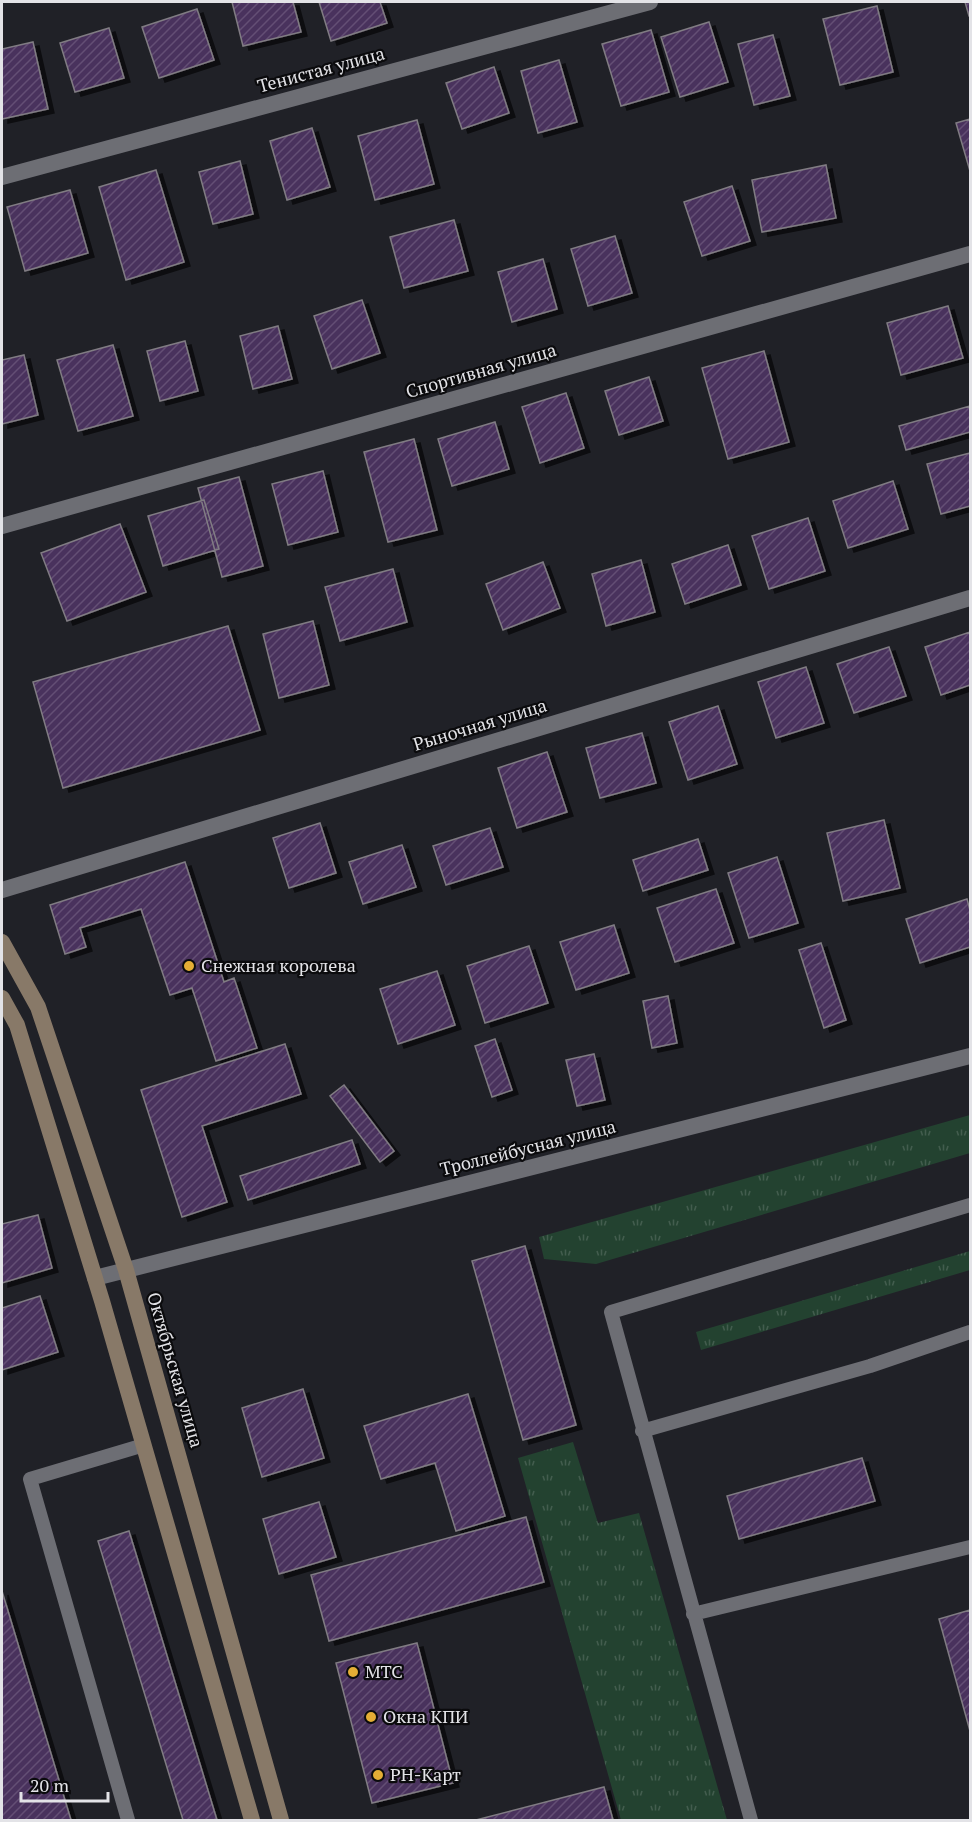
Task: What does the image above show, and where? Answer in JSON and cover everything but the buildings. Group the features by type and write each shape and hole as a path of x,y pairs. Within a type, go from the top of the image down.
{"main road":[{"name":"Октябрьская улица","path":"2,942 38,1007 126,1270 281,1821"},
{"path":"2,998 17,1025 95,1278 252,1821"}],"street":[{"name":"Тенистая улица","path":"2,177 650,2"},
{"name":"Спортивная улица","path":"2,526 970,254"},
{"name":"Рыночная улица","path":"2,890 970,598"},
{"name":"Троллейбусная улица","path":"95,1278 970,1056"}],"lane":[{"path":"751,1821 611,1312 970,1205"},
{"path":"642,1431 870,1366 970,1332"},
{"path":"129,1821 30,1479 144,1445"},
{"path":"693,1614 970,1547"}],"green space":[{"path":"970,1115 970,1153 596,1264 544,1259 539,1237"},
{"path":"970,1251 970,1270 701,1350 696,1332"},
{"path":"573,1442 598,1523 639,1513 727,1820 621,1820 518,1458"}],"place":[{"name":"Снежная королева","path":"189,966"},
{"name":"МТС","path":"353,1672"},
{"name":"Окна КПИ","path":"371,1717"},
{"name":"РН-Карт","path":"378,1775"}]}
